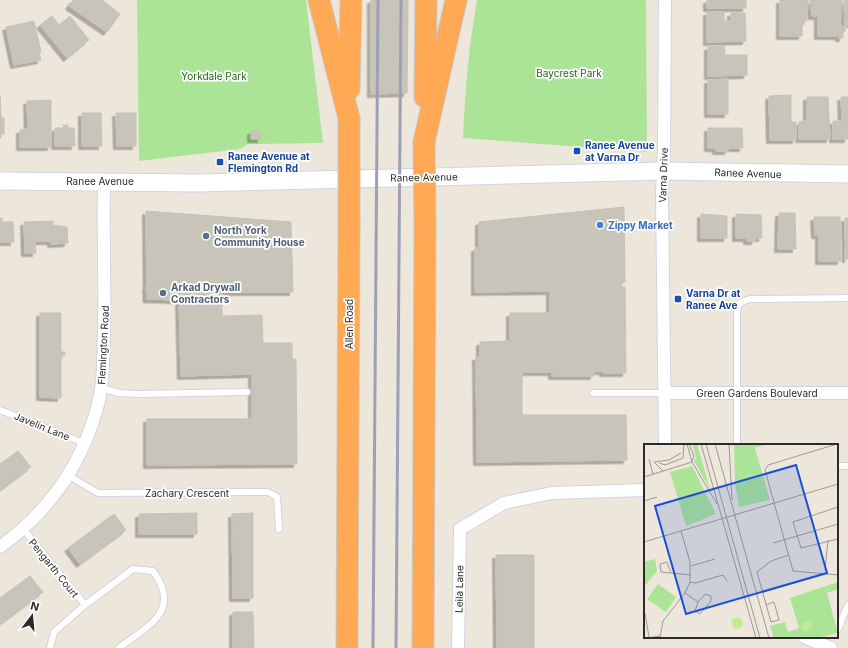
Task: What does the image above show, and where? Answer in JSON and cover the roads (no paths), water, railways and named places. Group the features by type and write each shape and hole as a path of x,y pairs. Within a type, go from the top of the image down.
{"highway":[{"path":"319,0 349,118"},
{"name":"Allen Road","path":"347,648 349,118 351,0"},
{"path":"423,648 424,142 426,0"},
{"path":"424,142 456,0"}],"street":[{"name":"Varna Drive","path":"665,0 662,193 666,393 665,444"},
{"name":"Ranee Avenue","path":"0,182 104,181 199,183 663,171 848,174"},
{"name":"Flemington Road","path":"0,548 24,530 50,502 69,476 98,408 103,370 105,297 104,181"},
{"name":"Green Gardens Boulevard","path":"666,393 848,393"},
{"name":"Leila Lane","path":"458,648 460,529 504,503 552,493 644,490"},
{"path":"806,638 831,648"}],"lane":[{"path":"736,444 737,308 741,302 750,299 848,298"},
{"path":"101,388 119,393 137,394 247,392"},
{"path":"593,393 666,393"},
{"name":"Javelin Lane","path":"0,410 84,443"},
{"name":"Zachary Crescent","path":"69,476 98,493 268,492 277,497 279,529"},
{"name":"Pengarth Court","path":"24,530 85,605"},
{"name":"Pengarth Court","path":"50,648 54,632 85,605 133,569 153,571 161,582 165,592 162,609 155,620 119,648"},
{"path":"838,629 848,605"}],"railway":[{"path":"373,648 378,0"},
{"path":"396,648 401,0"}],"place":[{"name":"Ranee Avenue at Varna Dr","path":"577,151"},
{"name":"Ranee Avenue at Flemington Rd","path":"220,162"},
{"name":"Zippy Market","path":"600,225"},
{"name":"North York Community House","path":"206,236"},
{"name":"Arkad Drywall Contractors","path":"163,293"},
{"name":"Varna Dr at Ranee Ave","path":"678,299"}],"park label":[{"name":"Baycrest Park","path":"569,73"},
{"name":"Yorkdale Park","path":"214,76"}]}
